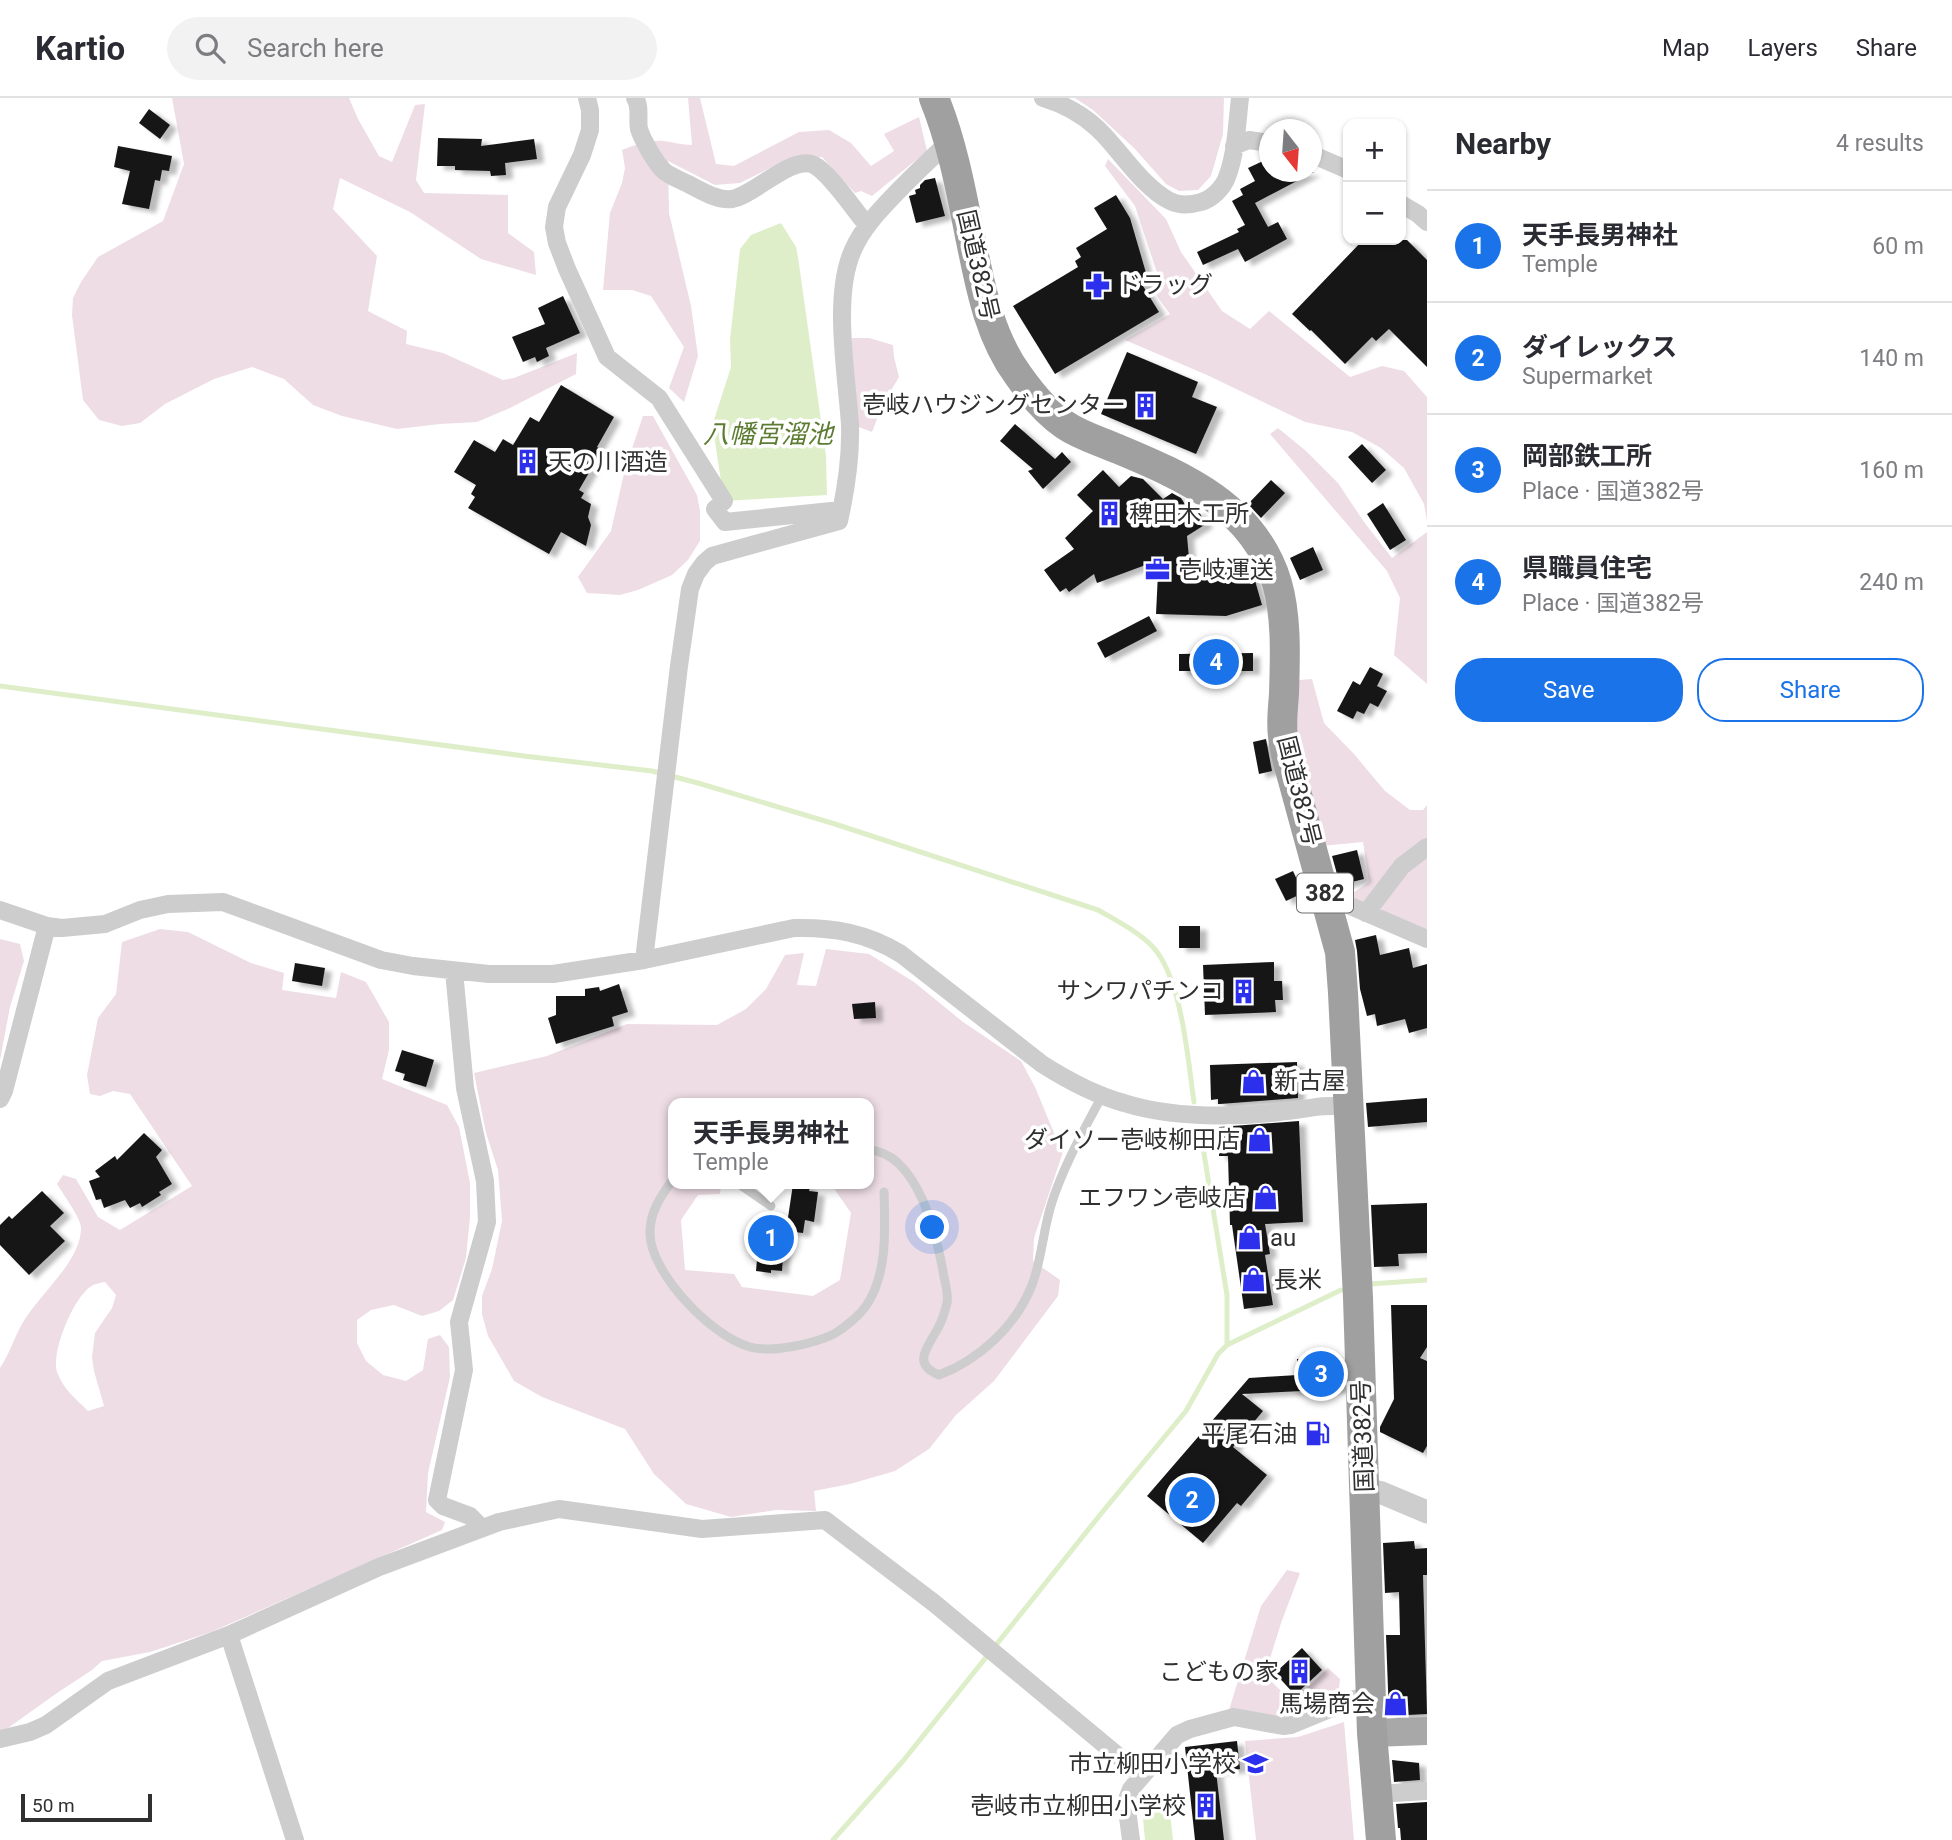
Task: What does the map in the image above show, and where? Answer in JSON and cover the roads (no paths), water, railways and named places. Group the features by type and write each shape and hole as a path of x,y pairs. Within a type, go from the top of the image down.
{"highway":[{"name":"国道382号","path":"934,98 961,189 985,304 996,337 1016,374 1064,425 1159,466 1215,497 1256,537 1277,585 1281,606 1284,673 1283,736 1340,952 1359,1298 1372,1733 1381,1840"}],"main road":[{"path":"1372,1733 1427,1731"}],"street":[{"path":"587,98 590,130 582,155 557,207 554,227 566,269 607,356 659,398 724,501 715,509 725,523 841,510"},
{"path":"635,98 638,102 639,130 664,172 724,200 735,199 784,170 808,163 827,176 867,225"},
{"path":"1043,98 1065,107 1097,128 1152,188 1179,205 1208,200 1220,190 1227,179 1240,98"},
{"path":"1234,146 1249,140 1259,142"},
{"path":"644,960 690,589 696,574 712,556 839,521 849,457 850,428 842,338 843,300 852,251 878,211 948,142"},
{"path":"1322,159 1343,168"},
{"path":"1406,207 1427,222"},
{"path":"1366,912 1407,861 1427,847"},
{"path":"1325,895 1427,939"},
{"path":"0,910 47,926 62,928 105,923 140,910 168,904 223,902 381,960 489,974 553,974 644,960 794,928 852,932 885,944 901,954 1042,1064 1066,1080 1101,1096 1126,1104 1185,1114 1295,1111 1320,1106 1349,1105"},
{"path":"0,1099 47,926"},
{"path":"454,971 465,1087 485,1181 487,1222 459,1322 464,1370 437,1500 443,1506 470,1516 482,1528"},
{"path":"1365,1489 1382,1493 1427,1512"},
{"path":"0,1739 46,1725 108,1681 229,1635 380,1567 482,1528 559,1509 702,1529 825,1520 923,1595 1141,1775"},
{"path":"229,1635 295,1840"},
{"path":"1131,1840 1126,1802 1131,1789 1177,1735 1234,1717 1291,1726 1354,1699 1371,1698"},
{"path":"1376,1794 1427,1791"}],"lane":[{"path":"874,1150 892,1158 909,1176 929,1216 948,1300 940,1324 923,1354 924,1366 939,1375 979,1352 1010,1325 1022,1307 1033,1283 1045,1225 1063,1172 1101,1096"},
{"path":"668,1186 656,1204 650,1231 653,1250 663,1273 680,1296 719,1332 750,1347 767,1349 804,1344 835,1333 866,1306 877,1283 884,1244 884,1192"},
{"path":"746,1189 771,1206"}],"water":[{"name":"八幡宮溜池","path":"781,223 796,247 798,257 826,456 827,495 724,501 714,420 731,367 730,340 740,249 751,235"},
{"path":"1168,1794 1173,1840 1145,1840 1141,1796"}],"waterway":[{"path":"0,686 652,771 835,824 1098,910 1140,936 1162,960 1177,998 1182,1020 1194,1102"},
{"path":"1200,1129 1227,1295 1227,1345"},
{"path":"1370,1284 1427,1280"},
{"path":"833,1840 903,1761 1186,1411 1218,1354 1227,1345 1341,1290"}],"place":[{"name":"ドラッグ","path":"1097,285"},
{"name":"壱岐ハウジングセンター","path":"1146,405"},
{"name":"天の川酒造","path":"528,462"},
{"name":"稗田木工所","path":"1109,514"},
{"name":"壱岐運送","path":"1158,570"},
{"name":"県職員住宅","path":"1216,662"},
{"name":"サンワパチンコ","path":"1244,991"},
{"name":"新古屋","path":"1254,1081"},
{"name":"ダイソー壱岐柳田店","path":"1260,1140"},
{"name":"エフワン壱岐店","path":"1266,1198"},
{"name":"天手長男神社","path":"771,1238"},
{"name":"au","path":"1250,1238"},
{"name":"長米","path":"1254,1280"},
{"name":"岡部鉄工所","path":"1321,1374"},
{"name":"平尾石油","path":"1317,1434"},
{"name":"ダイレックス","path":"1192,1500"},
{"name":"こどもの家","path":"1299,1672"},
{"name":"馬場商会","path":"1395,1704"},
{"name":"市立柳田小学校","path":"1256,1764"},
{"name":"壱岐市立柳田小学校","path":"1206,1806"}]}
